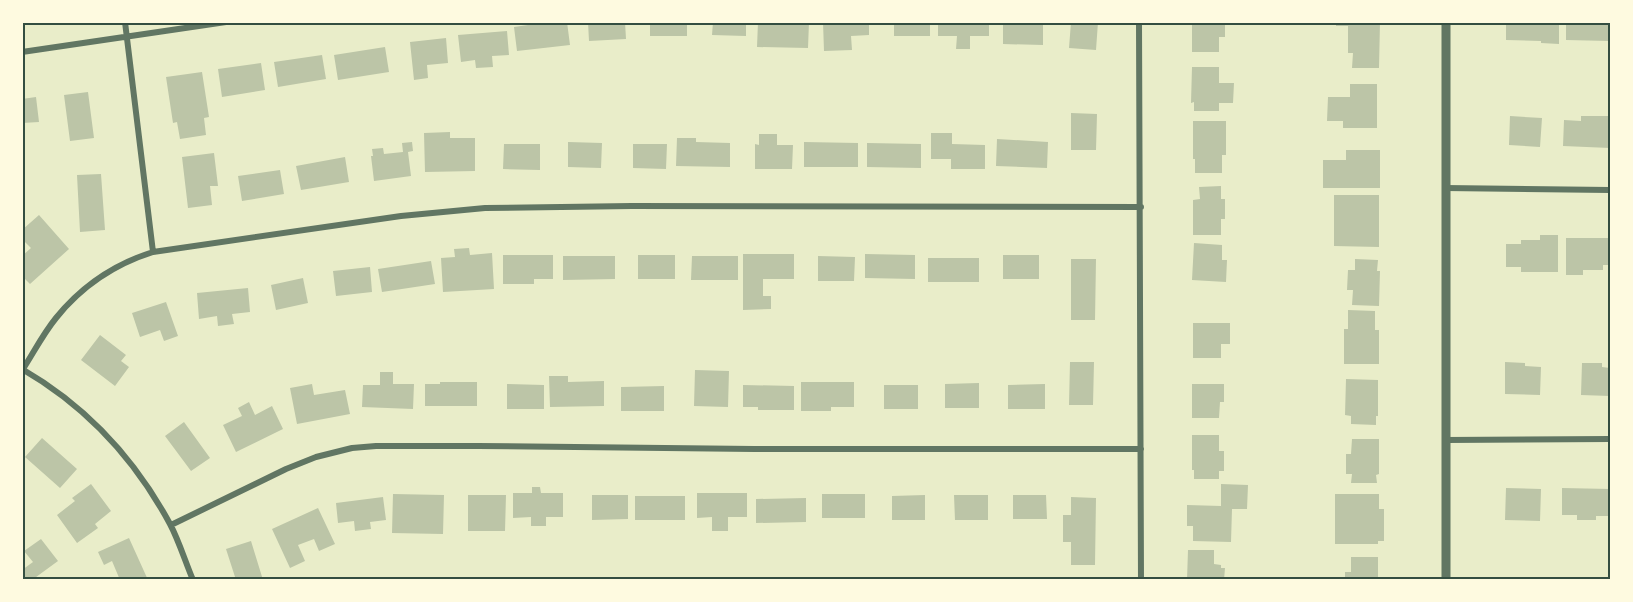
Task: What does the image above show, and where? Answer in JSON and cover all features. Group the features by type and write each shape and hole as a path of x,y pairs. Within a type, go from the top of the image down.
{"street":[{"path":"125,22 153,252"},
{"path":"22,52 226,22"},
{"path":"1139,22 1142,579"},
{"path":"1446,22 1446,579"},
{"path":"1445,188 1611,190"},
{"path":"193,579 171,525 121,451 104,432 60,393 23,369 55,319 84,289 109,271 137,257 153,252 401,216 485,208 1140,207"},
{"path":"1446,440 1611,439"},
{"path":"171,525 286,469 316,457 352,448 376,446 1141,449"}],"building":[{"path":"567,22 570,45 517,51 514,27"},
{"path":"588,22 625,22 626,39 589,41"},
{"path":"650,22 687,22 687,36 650,36"},
{"path":"713,22 746,22 746,36 712,35"},
{"path":"758,22 809,22 808,48 757,47"},
{"path":"823,22 869,22 869,35 851,36 852,50 824,51"},
{"path":"894,22 930,22 930,36 894,36"},
{"path":"938,22 989,22 989,36 970,36 970,49 956,49 957,36 938,36"},
{"path":"1003,22 1043,22 1043,45 1003,44"},
{"path":"1071,22 1098,22 1096,50 1069,48"},
{"path":"1192,22 1225,22 1225,37 1219,37 1219,52 1192,52"},
{"path":"1336,22 1380,22 1379,68 1352,68 1353,53 1348,53 1348,26 1336,26"},
{"path":"1506,22 1559,22 1559,44 1506,40"},
{"path":"1566,22 1610,22 1610,41 1566,40"},
{"path":"507,31 509,55 492,56 493,67 476,68 475,60 461,62 458,35"},
{"path":"446,38 448,63 427,65 428,78 414,80 410,42"},
{"path":"385,47 389,72 338,80 334,55"},
{"path":"322,55 326,79 278,87 274,62"},
{"path":"261,63 265,90 222,97 218,69"},
{"path":"1192,67 1219,67 1219,83 1234,83 1233,103 1219,103 1219,111 1194,111 1194,102 1191,103"},
{"path":"202,72 209,117 204,118 206,135 180,139 177,122 173,123 166,77"},
{"path":"1350,84 1377,84 1377,128 1343,128 1343,121 1327,121 1328,97 1350,97"},
{"path":"88,92 94,138 70,141 64,95"},
{"path":"36,97 39,122 22,123 22,99"},
{"path":"1071,113 1097,114 1096,150 1071,150"},
{"path":"1510,116 1542,118 1540,147 1509,145"},
{"path":"1581,116 1610,116 1610,148 1563,146 1564,120 1581,121"},
{"path":"1193,121 1226,121 1226,155 1222,155 1222,173 1195,173"},
{"path":"450,132 450,138 475,138 475,171 425,172 424,133"},
{"path":"931,133 952,133 952,144 985,145 985,169 951,169 951,159 931,159"},
{"path":"759,134 777,134 777,145 793,145 792,169 755,169 755,144 759,145"},
{"path":"677,138 696,138 696,142 730,143 730,167 676,166"},
{"path":"997,139 1048,142 1047,168 996,166"},
{"path":"412,142 413,151 408,152 411,176 374,181 372,149 383,148 384,154 403,152 402,143"},
{"path":"568,142 602,143 601,168 568,167"},
{"path":"804,142 858,143 858,167 804,167"},
{"path":"867,143 921,144 921,168 867,167"},
{"path":"504,144 540,144 540,170 503,169"},
{"path":"633,144 667,144 666,169 633,168"},
{"path":"1346,150 1380,150 1380,188 1323,188 1323,160 1346,160"},
{"path":"214,153 218,186 210,186 212,205 188,208 182,157"},
{"path":"345,157 349,182 301,190 296,166"},
{"path":"280,170 284,194 242,201 238,176"},
{"path":"101,174 105,230 80,232 77,175"},
{"path":"1221,186 1221,199 1225,199 1225,219 1221,219 1221,235 1193,235 1193,200 1200,199 1199,187"},
{"path":"1334,195 1379,195 1379,247 1334,246"},
{"path":"39,215 69,249 30,284 22,276 22,256 31,248 22,239 22,230"},
{"path":"1540,235 1558,235 1558,272 1521,272 1521,267 1506,267 1506,244 1521,244 1521,240 1540,240"},
{"path":"1566,238 1610,238 1610,265 1603,265 1603,270 1583,270 1583,275 1566,275"},
{"path":"1194,243 1222,245 1222,260 1227,260 1226,282 1192,280"},
{"path":"469,248 470,255 492,253 494,289 443,292 441,258 455,257 454,249"},
{"path":"743,254 794,254 794,279 763,279 763,296 771,296 771,309 743,310"},
{"path":"865,254 915,255 915,279 865,278"},
{"path":"503,255 553,255 553,279 534,279 534,284 503,284"},
{"path":"638,255 675,255 675,279 638,279"},
{"path":"1003,255 1039,255 1039,279 1003,279"},
{"path":"563,256 615,256 615,279 563,280"},
{"path":"692,256 738,256 738,280 691,280"},
{"path":"818,256 855,257 854,281 818,281"},
{"path":"928,258 979,258 979,282 928,282"},
{"path":"1071,259 1096,259 1095,320 1071,320"},
{"path":"1355,259 1378,260 1379,306 1352,305 1353,290 1347,290 1348,270 1355,270"},
{"path":"431,261 435,284 382,292 378,269"},
{"path":"370,267 372,292 336,296 333,271"},
{"path":"303,278 308,303 276,310 271,285"},
{"path":"248,288 250,312 232,314 234,324 218,326 217,316 199,319 197,293"},
{"path":"166,302 178,336 164,341 160,330 140,337 132,313"},
{"path":"1348,310 1375,311 1375,330 1379,330 1379,364 1344,364 1344,329 1348,329"},
{"path":"1193,323 1230,323 1230,344 1221,344 1221,358 1193,358"},
{"path":"100,335 126,355 121,361 129,367 115,386 81,360"},
{"path":"1070,362 1094,362 1093,405 1069,405"},
{"path":"1505,362 1541,367 1540,395 1505,394"},
{"path":"1582,363 1602,363 1602,367 1610,368 1610,396 1581,395"},
{"path":"695,370 729,371 728,407 694,406"},
{"path":"380,372 393,372 393,384 414,384 413,409 362,407 363,385 380,385"},
{"path":"549,376 568,376 568,382 604,381 604,406 550,407"},
{"path":"1346,379 1378,380 1376,425 1351,424 1351,416 1345,415"},
{"path":"440,382 477,382 477,406 425,406 425,384 440,384"},
{"path":"801,382 854,382 854,407 831,407 831,411 801,411"},
{"path":"979,383 979,408 945,408 945,384"},
{"path":"312,384 314,395 345,390 350,414 297,424 290,388"},
{"path":"507,384 544,385 544,409 507,409"},
{"path":"1045,384 1045,409 1008,409 1008,385"},
{"path":"1192,384 1224,384 1224,402 1220,402 1219,418 1192,418"},
{"path":"743,385 794,386 794,410 758,410 758,407 743,407"},
{"path":"884,385 918,385 918,409 884,409"},
{"path":"664,386 664,411 621,411 621,387"},
{"path":"249,402 255,415 272,406 283,429 236,452 223,425 242,416 238,408"},
{"path":"184,422 210,458 191,471 165,436"},
{"path":"1192,435 1219,435 1219,451 1224,451 1224,471 1219,471 1219,479 1194,479"},
{"path":"42,438 77,469 60,488 25,457"},
{"path":"1352,439 1379,439 1377,483 1351,483 1352,474 1346,474 1346,454 1351,454"},
{"path":"91,484 111,511 95,524 98,528 77,543 57,515 75,501 72,498"},
{"path":"1221,484 1248,485 1247,509 1232,509 1231,542 1193,541 1193,526 1187,526 1187,505 1221,506"},
{"path":"532,487 540,487 541,493 563,493 563,517 546,517 546,526 531,526 531,517 513,518 513,493 532,493"},
{"path":"1506,488 1541,489 1540,521 1505,520"},
{"path":"1562,488 1610,489 1610,516 1596,516 1596,520 1577,520 1577,515 1562,515"},
{"path":"697,493 747,493 747,517 728,517 728,531 712,531 712,517 697,518"},
{"path":"393,494 444,495 443,534 392,533"},
{"path":"822,494 865,494 865,518 822,518"},
{"path":"1335,494 1379,494 1379,509 1384,509 1384,541 1378,541 1378,544 1335,544"},
{"path":"468,495 506,495 505,531 468,531"},
{"path":"592,495 628,495 628,519 592,520"},
{"path":"925,495 925,520 892,520 892,496"},
{"path":"954,495 988,495 988,520 955,520"},
{"path":"1013,495 1046,495 1047,519 1013,519"},
{"path":"635,496 685,496 685,520 635,520"},
{"path":"383,497 386,520 370,522 371,529 355,531 354,521 338,523 336,503"},
{"path":"1071,497 1096,498 1095,565 1071,565 1071,542 1063,542 1063,515 1071,515"},
{"path":"806,498 806,522 756,523 756,499"},
{"path":"318,508 335,544 319,551 314,539 298,545 305,561 290,568 272,529"},
{"path":"129,538 148,580 120,580 112,561 104,565 98,552"},
{"path":"41,539 58,561 32,580 22,580 22,570 33,562 24,551"},
{"path":"251,541 263,580 236,580 226,549"},
{"path":"1188,550 1214,550 1214,564 1225,568 1224,580 1187,580"},
{"path":"1351,557 1378,557 1378,580 1345,580 1345,572 1351,572"}]}
